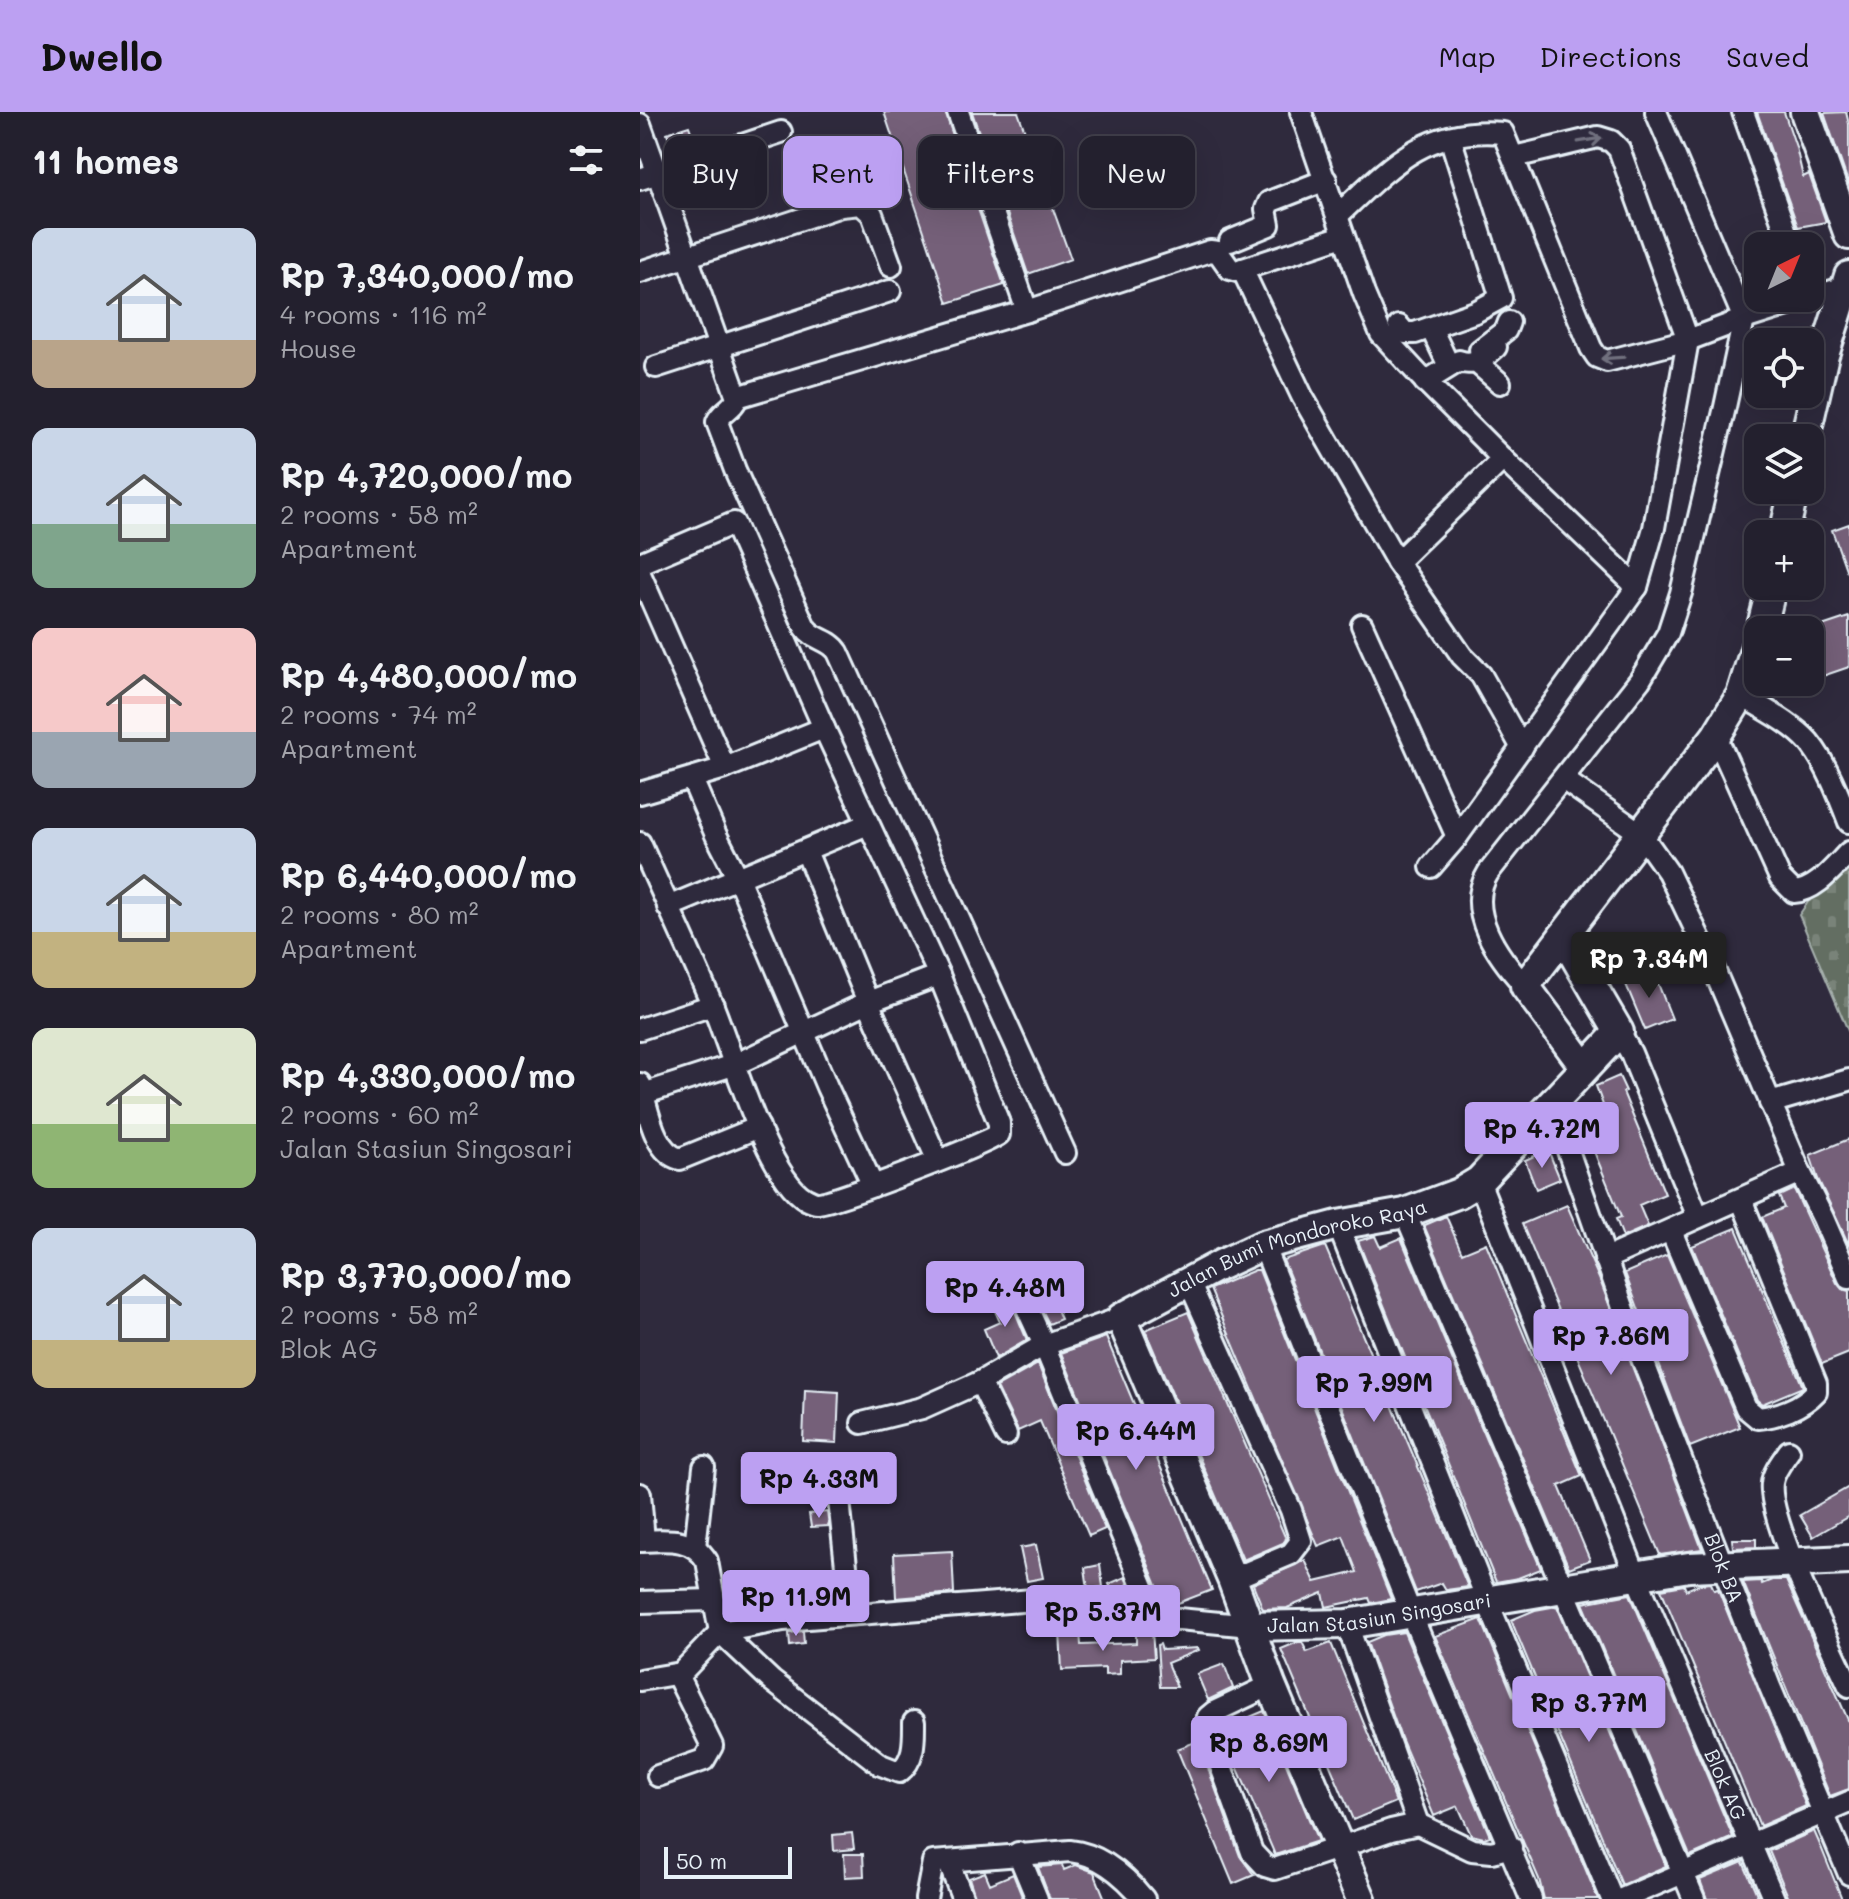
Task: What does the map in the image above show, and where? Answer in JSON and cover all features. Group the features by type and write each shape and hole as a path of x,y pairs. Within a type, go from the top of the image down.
{"street":[{"path":"958,112 1027,311"},
{"path":"1301,112 1343,236 1381,334 1425,382 1637,587"},
{"path":"1584,1066 1490,939 1480,906 1481,887 1488,873 1640,680 1668,633 1704,498 1727,325 1656,112"},
{"path":"1743,112 1786,232"},
{"path":"1805,112 1849,235"},
{"path":"640,124 648,176 685,256 737,397 719,418 717,428 807,631 830,643 838,652 1065,1153"},
{"path":"648,176 781,132"},
{"path":"1337,216 1403,157 1433,141 1503,133 1597,357 1602,361 1613,361 1688,340 1766,312"},
{"path":"1399,326 1401,331 1409,334 1431,328 1475,312 1501,298 1450,137"},
{"path":"1431,867 1457,837 1637,587 1654,528 1688,340 1623,155 1616,145 1598,137 1514,157"},
{"path":"1230,241 1267,227 1266,206 1269,202 1326,180"},
{"path":"640,272 856,203 867,207 872,214 891,266"},
{"path":"737,397 1027,311 1210,251 1221,254 1232,270 1242,269 1343,236"},
{"path":"1242,269 1302,396 1397,562 1462,656 1481,675 1522,748"},
{"path":"1824,292 1847,282"},
{"path":"1808,424 1824,355 1847,282"},
{"path":"656,367 890,291"},
{"path":"1461,363 1508,328 1509,322"},
{"path":"1431,328 1461,363 1500,383"},
{"path":"1425,382 1496,347"},
{"path":"1397,562 1503,459"},
{"path":"640,563 755,514"},
{"path":"640,843 713,1005 759,1127 784,1177 796,1192 821,1203 873,1186 999,1134 1000,1127 939,975 824,728 734,523"},
{"path":"640,574 725,768"},
{"path":"1362,625 1457,837"},
{"path":"1525,986 1716,736 1744,685"},
{"path":"1741,695 1793,728 1808,742 1849,822"},
{"path":"640,793 725,768 824,728"},
{"path":"1716,736 1780,878 1787,887 1797,892 1808,888 1827,875 1849,852"},
{"path":"692,779 873,1186"},
{"path":"1563,779 1641,834 1668,872 1849,1278"},
{"path":"668,907 868,824"},
{"path":"806,851 937,1159"},
{"path":"1563,936 1631,1053 1698,1217"},
{"path":"759,1127 680,1159 669,1156 662,1147 642,1089 736,1064 868,1002 939,975"},
{"path":"640,1029 713,1005"},
{"name":"Jalan Bumi Mondoroko Raya","path":"1121,1318 1263,1245 1338,1225 1405,1213 1442,1201 1479,1181 1619,1032"},
{"path":"1770,1103 1849,1080"},
{"name":"Blok BA","path":"1552,1105 1605,1259 1822,1814 1849,1874"},
{"path":"1605,1259 1800,1172"},
{"name":"Blok AG","path":"1479,1181 1638,1579 1774,1899"},
{"path":"1671,1231 1746,1408 1758,1418 1773,1417 1796,1407 1816,1392 1816,1383 1741,1199"},
{"path":"1405,1213 1694,1899"},
{"path":"1338,1225 1487,1600 1612,1899"},
{"path":"1263,1245 1411,1615 1531,1899"},
{"path":"1189,1282 1291,1510 1301,1541 1291,1554 1232,1579"},
{"path":"1022,1297 1155,1616"},
{"path":"862,1423 922,1408 980,1382 1044,1345 1121,1318 1232,1579 1271,1685 1360,1898"},
{"path":"980,1382 1006,1435"},
{"path":"1789,1451 1773,1477 1771,1493 1780,1526 1849,1686"},
{"path":"695,1547 704,1467"},
{"path":"836,1472 851,1613"},
{"path":"640,1494 642,1541 686,1541 695,1547 707,1561 720,1632 772,1681 887,1769 899,1772 909,1762 914,1742 914,1722"},
{"name":"Jalan Stasiun Singosari","path":"720,1632 851,1613 1027,1599 1064,1599 1118,1613 1250,1626 1347,1624 1560,1587 1638,1579 1724,1564 1849,1560"},
{"path":"640,1602 713,1600"},
{"path":"1347,1624 1418,1824"},
{"path":"640,1680 677,1675 690,1666 720,1632"},
{"path":"658,1776 694,1765 709,1755 712,1746 677,1675"},
{"path":"1271,1685 1214,1712 1208,1717 1206,1725 1252,1852 1265,1866 1275,1869 1341,1854 1400,1827 1418,1824 1472,1850 1492,1852 1511,1847"},
{"path":"1622,1899 1849,1802"},
{"path":"926,1899 933,1862 1018,1853 1082,1852 1109,1866 1144,1899"},
{"path":"1018,1853 1037,1899"},
{"path":"948,1861 963,1899"},
{"path":"1109,1866 1122,1899"}],"green space":[{"path":"1849,860 1849,1033 1799,915 1824,879"}],"building":[{"path":"884,112 945,112 953,136 918,136 918,208 978,208 1004,285 948,303 902,166 902,136 892,136"},
{"path":"972,112 1018,112 1027,136 980,136"},
{"path":"1757,112 1784,112 1803,177 1809,174 1826,222 1798,227"},
{"path":"1846,112 1849,124 1849,185 1824,113"},
{"path":"689,126 693,136 668,136 667,133"},
{"path":"1005,208 1053,208 1071,259 1028,274"},
{"path":"1849,524 1849,571 1847,572 1832,530"},
{"path":"1849,617 1849,667 1824,676 1824,625"},
{"path":"1653,971 1672,1019 1645,1030 1625,982"},
{"path":"1619,1076 1665,1194 1639,1205 1648,1226 1623,1237 1616,1219 1621,1217 1579,1115 1603,1105 1596,1086"},
{"path":"1849,1139 1849,1245 1810,1155"},
{"path":"1548,1150 1560,1179 1536,1189 1525,1160"},
{"path":"1794,1189 1837,1283 1849,1291 1849,1353 1822,1364 1762,1217 1784,1208 1779,1196"},
{"path":"1567,1205 1601,1283 1702,1549 1660,1555 1522,1224"},
{"path":"1446,1216 1462,1253 1486,1243 1582,1476 1559,1486 1590,1560 1569,1568 1425,1228 1425,1225"},
{"path":"1736,1228 1803,1387 1762,1404 1757,1400 1692,1246"},
{"path":"1375,1236 1380,1247 1401,1238 1541,1569 1496,1582 1358,1241"},
{"path":"1325,1246 1468,1587 1446,1590 1442,1583 1416,1592 1283,1260"},
{"path":"1667,1255 1740,1427 1690,1447 1625,1273"},
{"path":"1259,1270 1391,1599 1371,1603 1369,1598 1326,1607 1323,1593 1287,1608 1263,1609 1253,1584 1305,1560 1315,1582 1357,1572 1343,1536 1318,1546 1210,1289"},
{"path":"1009,1297 1027,1340 996,1358 984,1329 1000,1322 992,1304"},
{"path":"1055,1305 1061,1319 1049,1324 1042,1310"},
{"path":"1188,1312 1286,1539 1243,1560 1145,1330"},
{"path":"1106,1337 1212,1590 1173,1605 1165,1605 1061,1353"},
{"path":"1038,1364 1105,1529 1089,1536 1040,1421 1018,1431 997,1387"},
{"path":"805,1390 839,1392 837,1443 803,1441"},
{"path":"1849,1487 1849,1516 1813,1537 1800,1515"},
{"path":"827,1512 829,1526 811,1527 809,1514"},
{"path":"1732,1539 1756,1539 1756,1547 1733,1548"},
{"path":"1036,1545 1043,1578 1027,1581 1020,1548"},
{"path":"952,1551 954,1593 896,1598 894,1554"},
{"path":"1100,1565 1103,1587 1088,1589 1085,1568"},
{"path":"826,1572 829,1602 816,1603 814,1573"},
{"path":"787,1575 789,1598 776,1599 774,1576"},
{"path":"1125,1577 1131,1591 1115,1597 1109,1584"},
{"path":"1786,1580 1849,1722 1849,1789 1830,1796 1743,1582 1761,1581 1762,1584"},
{"path":"1711,1583 1714,1590 1718,1589 1806,1806 1760,1826 1661,1589 1684,1585 1686,1590"},
{"path":"1630,1594 1733,1837 1690,1856 1583,1603"},
{"path":"1557,1606 1666,1866 1622,1885 1511,1620 1535,1610"},
{"path":"1481,1619 1598,1899 1544,1899 1539,1879 1435,1636"},
{"path":"803,1631 804,1644 790,1646 789,1633"},
{"path":"1080,1631 1081,1645 1136,1643 1136,1632 1152,1631 1154,1658 1120,1660 1120,1674 1105,1675 1105,1668 1062,1670 1060,1632"},
{"path":"1404,1632 1490,1836 1471,1835 1458,1806 1434,1816 1401,1738 1367,1642"},
{"path":"1302,1642 1307,1652 1331,1643 1396,1802 1353,1820 1281,1649"},
{"path":"1160,1644 1162,1650 1199,1650 1167,1663 1177,1687 1160,1687 1157,1645"},
{"path":"1224,1664 1233,1688 1208,1700 1197,1674"},
{"path":"1264,1711 1318,1841 1275,1855 1221,1729"},
{"path":"1198,1741 1240,1856 1254,1875 1233,1884 1177,1749"},
{"path":"1814,1831 1842,1899 1789,1899 1769,1851"},
{"path":"852,1833 854,1849 834,1851 833,1835"},
{"path":"844,1854 863,1854 864,1876 845,1877"},
{"path":"1743,1862 1759,1899 1707,1899 1700,1880"},
{"path":"1062,1865 1064,1870 1076,1865 1094,1872 1105,1899 1050,1899 1038,1867"},
{"path":"985,1872 990,1884 1013,1874 1023,1899 976,1899 969,1878"}]}
